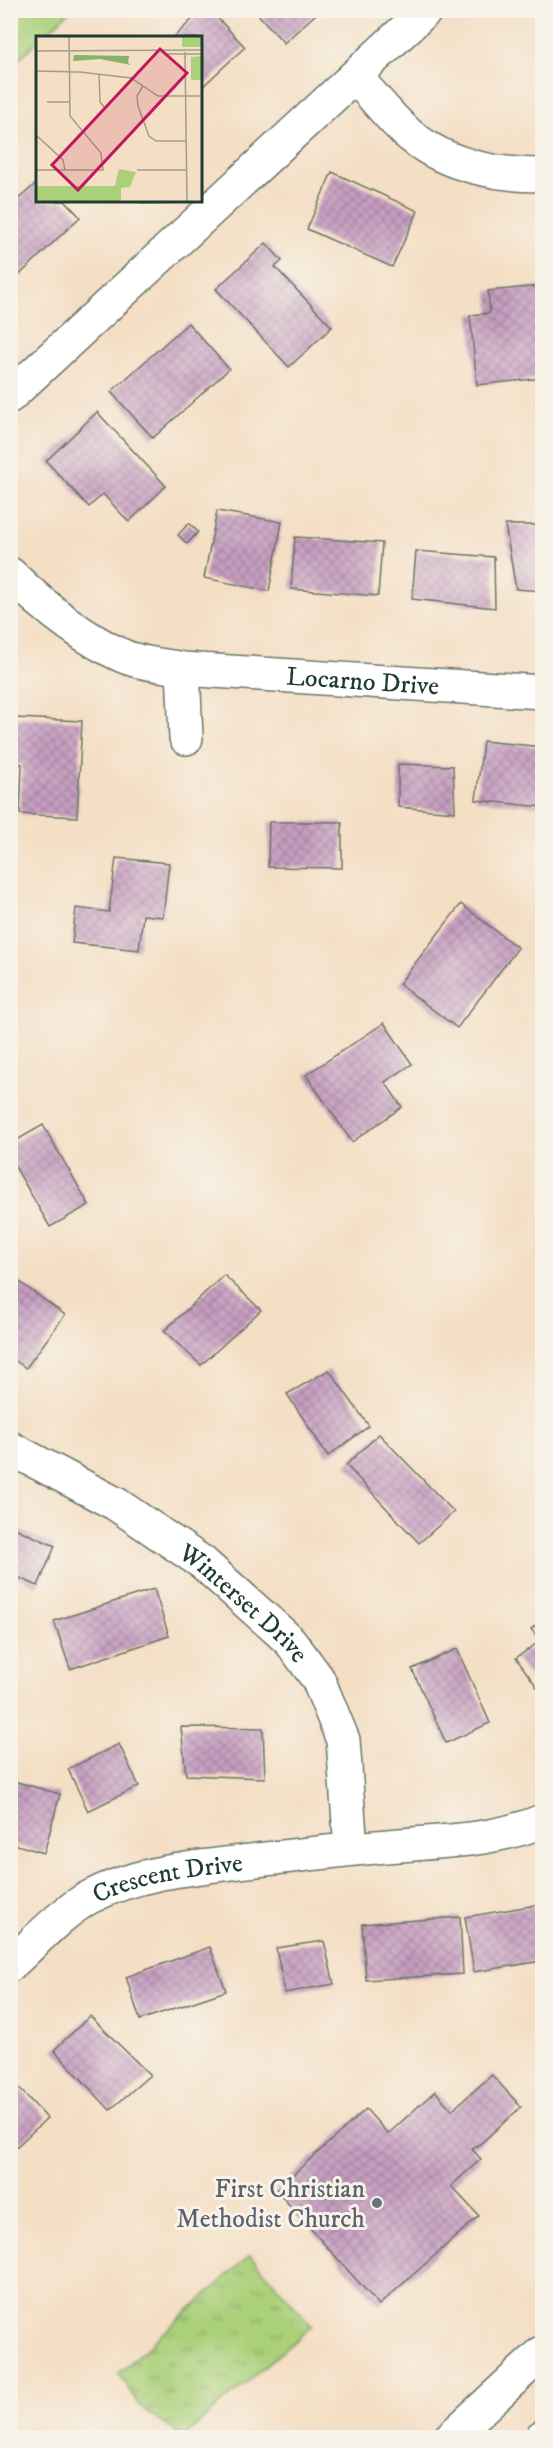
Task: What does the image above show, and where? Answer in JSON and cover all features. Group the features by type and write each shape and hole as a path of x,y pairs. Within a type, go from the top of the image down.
{"street":[{"path":"10,396 426,10"},
{"path":"356,77 412,137 432,150 457,162 488,171 543,175"},
{"name":"Locarno Drive","path":"10,574 40,603 76,629 125,657 183,669 543,692"},
{"path":"183,669 186,738"},
{"name":"Winterset Drive","path":"10,1448 116,1504 203,1563 290,1641 318,1679 343,1740 351,1849"},
{"name":"Crescent Drive","path":"10,1965 50,1928 88,1898 126,1880 167,1871 351,1849 481,1838 543,1821"},
{"path":"450,2438 543,2353"}],"green space":[{"path":"11,10 70,10 43,36 36,36 36,42 11,67"},
{"path":"250,2255 312,2326 183,2437 139,2406 119,2373"}],"building":[{"path":"202,10 210,10 245,47 202,87 202,36 175,36"},
{"path":"254,10 313,10 316,14 284,43"},
{"path":"332,172 418,211 392,267 307,229"},
{"path":"36,184 36,202 66,202 80,217 10,284 10,206"},
{"path":"266,243 282,261 275,267 332,327 289,367 216,289"},
{"path":"540,286 542,378 477,385 470,315 490,313 488,291"},
{"path":"188,323 229,369 153,438 111,392"},
{"path":"97,412 166,486 129,522 103,494 89,507 46,461"},
{"path":"217,511 282,522 269,591 204,578"},
{"path":"189,523 198,532 187,544 178,535"},
{"path":"505,525 542,525 542,591 516,589"},
{"path":"295,537 382,543 378,596 291,589"},
{"path":"416,551 494,557 495,608 412,599"},
{"path":"16,718 82,721 77,817 20,814 22,764 14,764"},
{"path":"483,741 542,747 542,807 476,800"},
{"path":"398,764 453,766 455,812 398,807"},
{"path":"269,822 342,822 342,868 268,867"},
{"path":"116,858 169,863 163,917 143,915 139,950 72,943 76,908 109,912"},
{"path":"461,904 518,948 457,1028 399,984"},
{"path":"384,1023 412,1064 385,1082 402,1107 352,1142 306,1075"},
{"path":"43,1125 89,1205 50,1227 10,1158 10,1144"},
{"path":"10,1275 65,1315 26,1368 10,1357"},
{"path":"224,1275 261,1310 201,1365 164,1331"},
{"path":"329,1370 369,1426 328,1456 287,1394"},
{"path":"379,1434 454,1512 419,1543 346,1465"},
{"path":"10,1526 55,1546 38,1586 10,1574"},
{"path":"154,1589 169,1636 70,1669 54,1621"},
{"path":"542,1621 542,1694 516,1658 540,1641 531,1629"},
{"path":"457,1649 490,1723 446,1743 412,1669"},
{"path":"181,1727 263,1728 265,1778 186,1775"},
{"path":"119,1744 139,1786 88,1811 68,1769"},
{"path":"10,1780 60,1794 44,1853 10,1843"},
{"path":"542,1904 542,1961 474,1972 465,1917"},
{"path":"460,1917 463,1974 366,1980 362,1924"},
{"path":"324,1941 334,1984 285,1993 276,1948"},
{"path":"210,1947 226,1991 140,2020 126,1977"},
{"path":"90,2016 150,2075 110,2110 54,2050"},
{"name":"First Christian Methodist Church","path":"492,2075 521,2107 480,2144 471,2148 481,2159 451,2186 479,2216 379,2305 276,2190 366,2109 388,2134 435,2091 452,2110"},
{"path":"16,2085 47,2118 10,2153 10,2090"}],"place":[{"name":"First Christian Methodist Church","path":"377,2203"}]}
